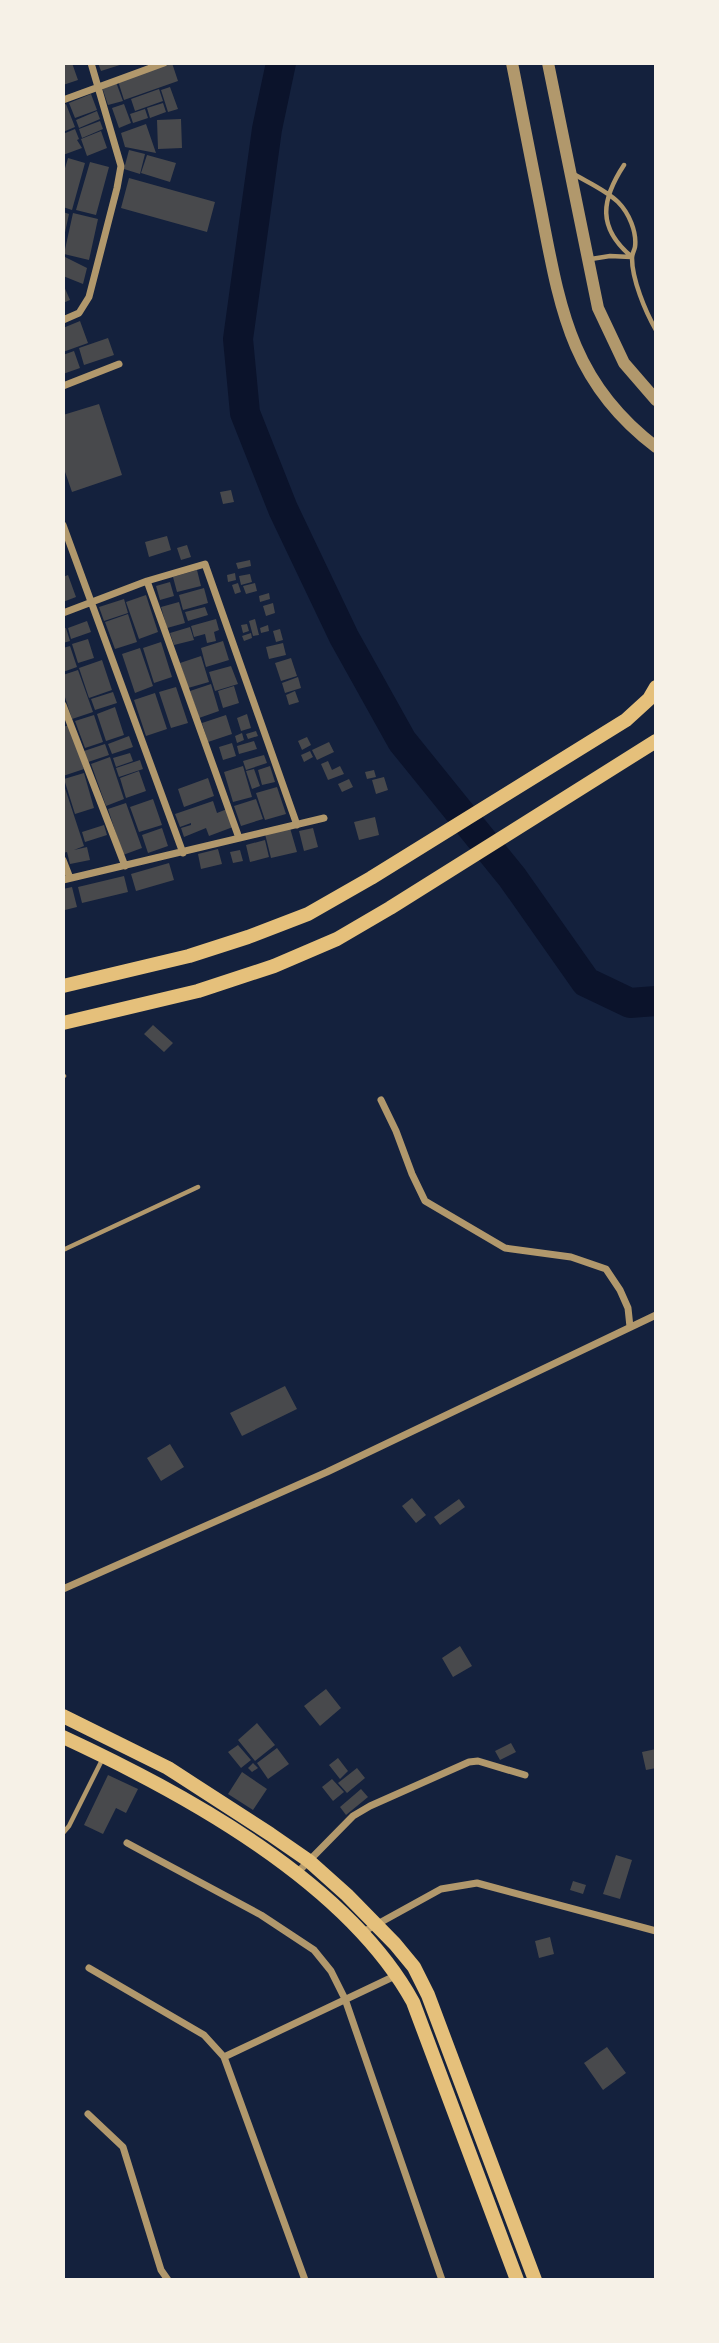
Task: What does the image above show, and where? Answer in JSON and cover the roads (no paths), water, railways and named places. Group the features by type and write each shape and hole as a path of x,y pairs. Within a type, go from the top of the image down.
{"main road":[{"path":"63,986 189,956 307,914 371,878 626,720 649,699 656,687"},
{"path":"63,1023 198,991 274,966 337,939 656,740"},
{"path":"63,1716 168,1768 270,1833 309,1861 376,1924 414,1967 428,1995 535,2280"},
{"path":"63,1737 159,1784 215,1818 296,1874 363,1932 398,1974 413,2002 517,2280"}],"street":[{"path":"63,320 79,313 89,297 121,166 91,63"},
{"path":"63,100 164,63"},
{"path":"512,63 553,272 569,334 593,380 609,402 625,421 656,447"},
{"path":"548,63 586,260 598,308 624,363 656,400"},
{"path":"63,386 119,364"},
{"path":"63,525 183,853"},
{"path":"63,613 147,581 205,564 297,825"},
{"path":"147,581 239,838"},
{"path":"63,705 125,866"},
{"path":"63,860 66,879 324,818"},
{"path":"381,1100 425,1201 505,1248 571,1257 606,1269 628,1308 630,1327"},
{"path":"63,1590 327,1472 656,1315"},
{"path":"296,1874 353,1816 469,1762 478,1761 525,1775"},
{"path":"127,1843 261,1915 314,1950 331,1971 345,1999 442,2280"},
{"path":"363,1932 441,1889 477,1883 656,1931"},
{"path":"89,1968 204,2035 224,2057 305,2280"},
{"path":"224,2057 398,1974"},
{"path":"88,2114 123,2147 161,2270 168,2280"}],"lane":[{"path":"624,166 607,193 606,207 611,232 617,244 632,257"},
{"path":"569,171 607,193 624,209 634,236 632,257 645,309 656,330"},
{"path":"586,260 610,256 632,257"},
{"path":"63,1250 198,1187"},
{"path":"63,1833 103,1756"}],"waterway":[{"path":"281,63 267,129 238,339 245,413 283,509 344,637 402,741 512,877 586,982 630,1003 656,1001"}]}
